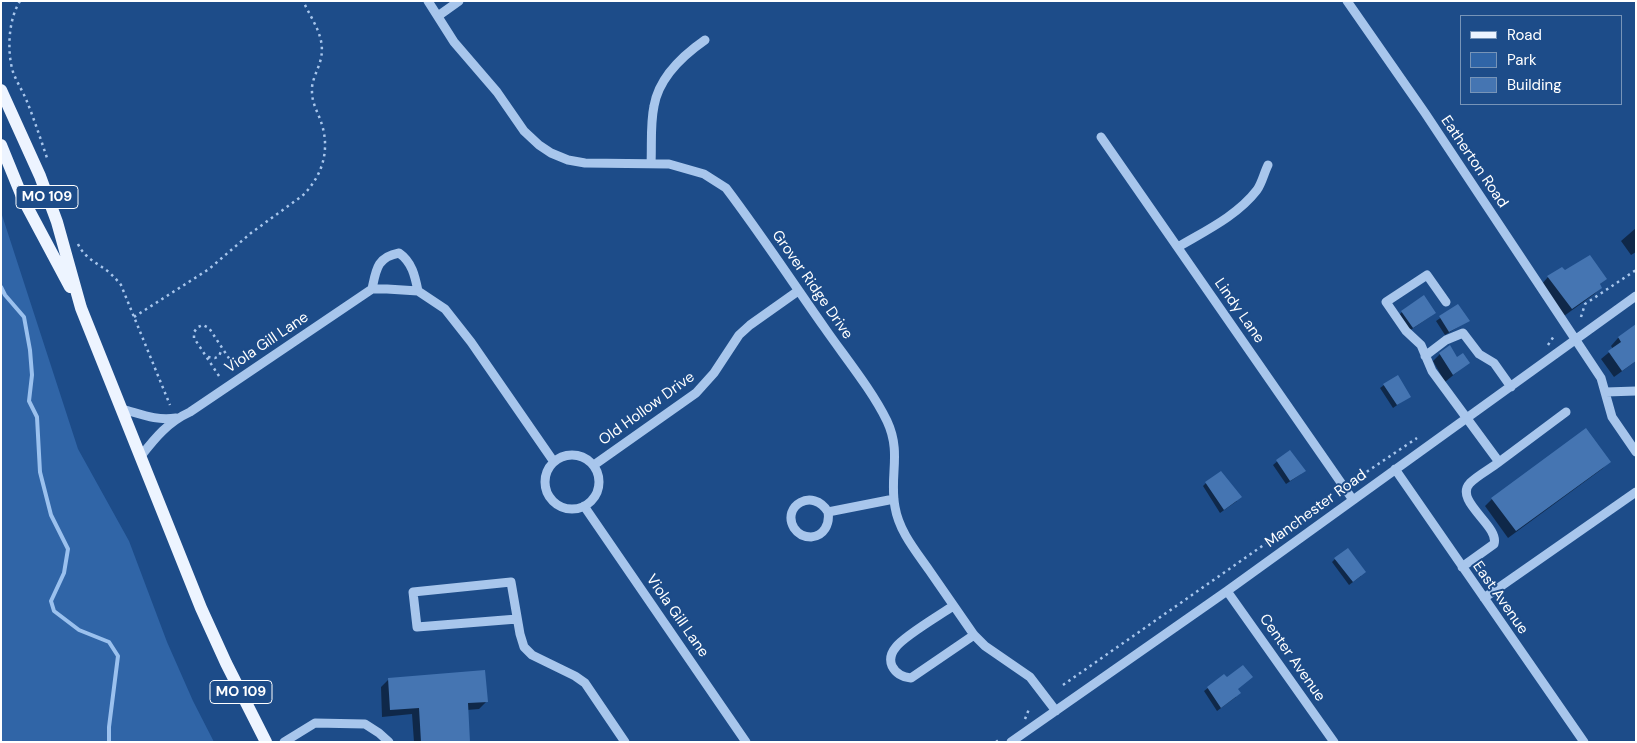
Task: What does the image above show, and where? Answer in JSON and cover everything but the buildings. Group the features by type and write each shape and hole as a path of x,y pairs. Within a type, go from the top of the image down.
{"main road":[{"name":"MO 109","path":"1,90 40,176 57,222 81,308"},
{"name":"MO 109","path":"1,145 23,200 81,308 201,608 226,663 266,742"}],"street":[{"name":"Grover Ridge Drive","path":"428,1 454,42 497,92 524,131 551,153 585,164 669,164 704,174 726,188 888,422 895,450 895,507 903,532 974,635 991,650 1030,677 1056,711"},
{"path":"438,16 459,1"},
{"name":"Eatherton Road","path":"1347,1 1431,121 1601,378 1612,417 1636,452"},
{"path":"651,164 654,105 659,92 666,76 678,62 705,40"},
{"name":"Lindy Lane","path":"1102,137 1353,500"},
{"path":"1178,247 1235,211 1257,189 1268,165"},
{"path":"418,291 412,268 406,258 399,254 389,255 382,260 376,270 372,290 418,291 445,309 471,342 554,462"},
{"path":"1446,302 1427,275 1386,302 1406,331 1421,345 1432,371 1499,462"},
{"name":"Viola Gill Lane","path":"141,456 157,435 176,418 198,407 372,290"},
{"name":"Old Hollow Drive","path":"594,465 696,393 714,373 738,335 798,290"},
{"name":"Manchester Road","path":"1011,742 1227,591 1636,296"},
{"path":"1425,356 1446,340 1463,333 1479,354 1494,362 1511,387"},
{"path":"1606,392 1634,391"},
{"name":"Viola Gill Lane","path":"122,409 142,417 164,420 176,418"},
{"path":"1462,567 1494,544 1494,536 1468,500 1466,492 1469,484 1566,412"},
{"path":"570,455 587,459 594,465 598,472 599,488 596,495 584,506 568,509 552,501 545,485 549,469 554,462 570,455"},
{"name":"East Avenue","path":"1395,470 1584,742"},
{"path":"1484,598 1636,492"},
{"path":"828,512 894,499"},
{"path":"808,500 819,502 828,512 828,525 820,534 814,537 802,536 793,526 792,516 794,510 802,502 808,500"},
{"name":"Viola Gill Lane","path":"584,506 746,742"},
{"path":"517,619 417,627 413,592 512,582 517,619 524,647 532,655 575,676 585,683 625,742"},
{"name":"Center Avenue","path":"1227,591 1334,742"},
{"path":"953,606 899,643 890,661 894,670 904,677 911,678 974,635"},
{"path":"284,742 316,723 365,724 389,742"}],"path":[{"path":"20,1 14,13 11,26 11,65 48,160"},
{"path":"134,318 210,270 251,233 302,196 317,178 325,156 325,136 313,101 312,88 323,44 304,1"},
{"path":"75,236 81,251 110,273 121,286 170,405"},
{"path":"1580,317 1585,304 1636,270"},
{"path":"219,376 194,338 194,332 198,327 203,325 208,328 234,366"},
{"path":"207,357 215,358 219,356 222,347"},
{"path":"1063,685 1331,498"}],"green space":[{"path":"1,212 78,449 129,541 167,642 193,701 214,742 1,742"}],"waterway":[{"path":"1,287 5,295 24,317 32,375 29,401 37,417 40,472 51,515 68,549 64,573 51,601 54,611 79,630 109,642 118,656 109,727 109,742"}]}
